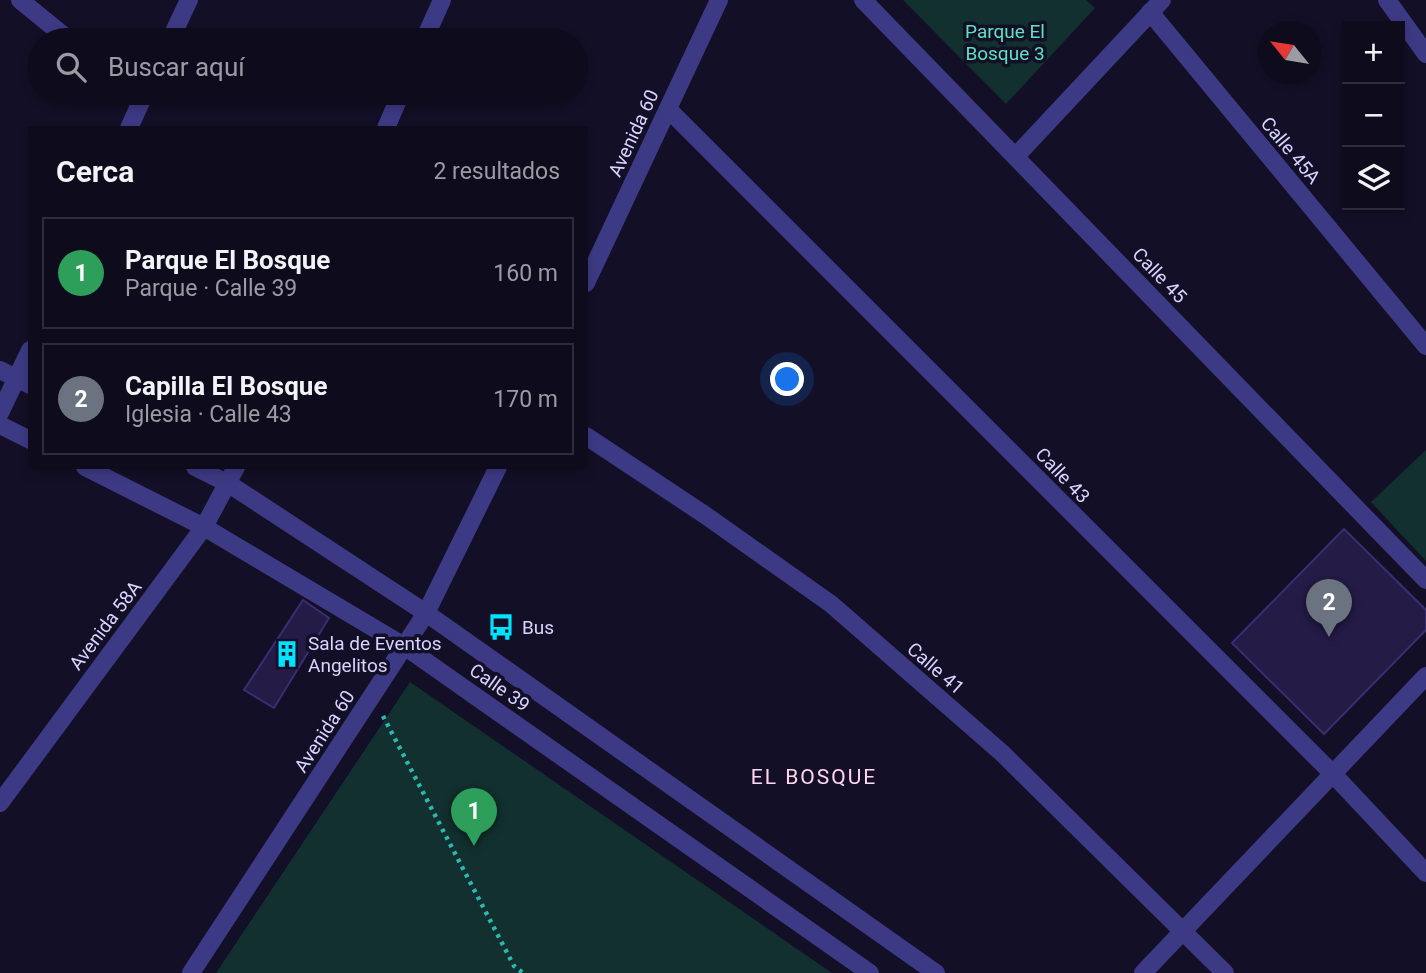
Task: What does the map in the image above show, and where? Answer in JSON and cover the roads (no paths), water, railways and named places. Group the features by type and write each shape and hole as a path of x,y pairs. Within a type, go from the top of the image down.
{"street":[{"path":"20,0 54,28"},
{"path":"176,28 189,0"},
{"path":"429,28 442,0"},
{"name":"Avenida 60","path":"588,279 719,0"},
{"name":"Calle 45","path":"863,0 1426,580"},
{"path":"1387,0 1426,54"},
{"path":"1016,156 1156,6"},
{"name":"Calle 45A","path":"1156,6 1426,346"},
{"path":"130,126 137,105"},
{"path":"387,126 396,105"},
{"name":"Calle 43","path":"667,109 1333,774 1426,873"},
{"path":"0,413 23,382 28,359"},
{"path":"0,370 23,382"},
{"path":"0,425 28,439"},
{"name":"Calle 41","path":"588,437 831,604 1002,753 1225,973"},
{"name":"Calle 39","path":"89,469 204,527 404,646 870,973"},
{"name":"Calle 39","path":"199,469 229,484 426,613 936,973"},
{"name":"Avenida 58A","path":"0,803 204,527 235,469"},
{"name":"Avenida 60","path":"191,973 426,613 497,469"},
{"path":"1143,973 1426,676"}],"place":[{"name":"Bus","path":"501,627"},
{"name":"Capilla El Bosque","path":"1329,637"},
{"name":"Sala de Eventos Angelitos","path":"287,654"},
{"name":"Parque El Bosque","path":"474,846"}],"district":[{"name":"EL BOSQUE","path":"814,777"}],"park label":[{"name":"Parque El Bosque 3","path":"1005,42"}]}
